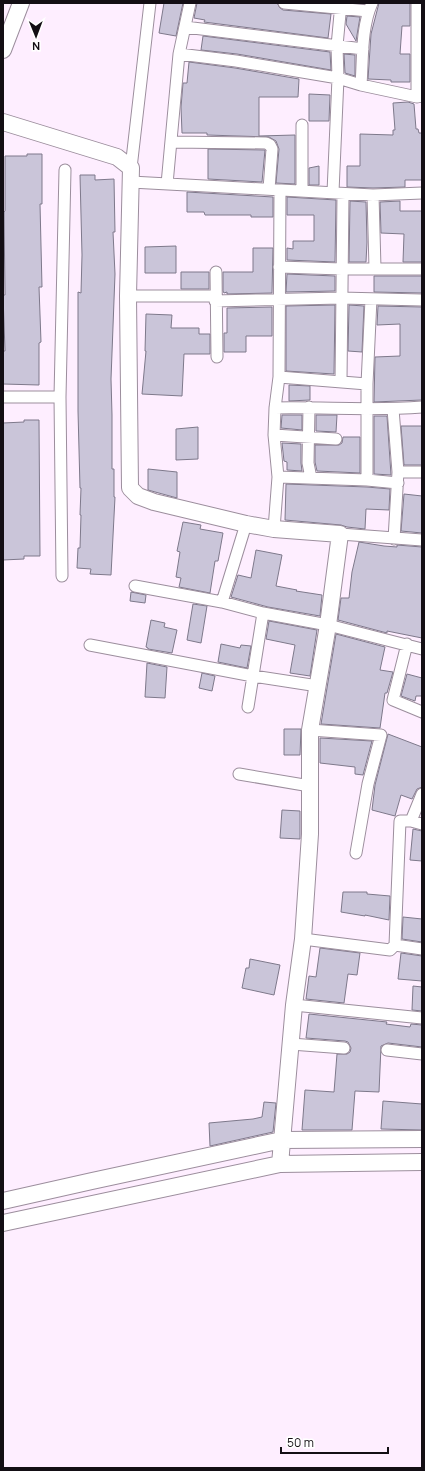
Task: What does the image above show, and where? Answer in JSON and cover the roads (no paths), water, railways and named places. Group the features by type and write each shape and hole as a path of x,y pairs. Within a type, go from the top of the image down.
{"street":[{"path":"3,50 21,3"},
{"path":"150,3 131,175 128,296 130,488 138,496 154,502 246,524 274,529 422,540"},
{"path":"167,184 179,54 190,3"},
{"path":"284,3 370,7 365,28 361,85"},
{"path":"179,54 236,61 338,78 361,85 420,96 417,3"},
{"path":"340,6 337,46 338,193 342,269 341,382"},
{"path":"185,27 363,49"},
{"path":"3,122 117,157 131,175 167,184 373,195 422,193"},
{"path":"302,125 302,191"},
{"path":"171,142 266,143 270,145 272,149 280,267 279,378 275,408 274,435 278,477 274,529"},
{"path":"62,576 60,397 65,170"},
{"path":"373,195 375,268"},
{"path":"280,267 422,269"},
{"path":"216,272 215,299 217,357"},
{"path":"128,296 215,299 342,298 422,300"},
{"path":"367,480 367,384 371,299"},
{"path":"279,378 367,384"},
{"path":"3,396 60,397"},
{"path":"275,408 309,407 367,410 422,406"},
{"path":"309,407 308,463 311,478"},
{"path":"393,409 398,478 394,539"},
{"path":"274,435 336,439"},
{"path":"278,477 367,480 398,478 422,472"},
{"path":"222,602 246,524"},
{"path":"280,1164 294,1005 303,939 310,834 310,730 328,625 340,534"},
{"path":"135,586 222,602 263,613 328,625 422,649"},
{"path":"248,708 263,613"},
{"path":"407,644 393,700 422,712"},
{"path":"90,645 253,676 318,686"},
{"path":"310,730 381,735 368,784 356,853"},
{"path":"239,774 310,786"},
{"path":"303,939 390,950 395,945 400,821 417,822 422,794"},
{"path":"395,945 422,949"},
{"path":"294,1005 422,1018"},
{"path":"291,1044 344,1048"},
{"path":"387,1050 422,1054"},
{"path":"3,1201 282,1140 422,1139"},
{"path":"3,1223 280,1164 422,1162"}]}
